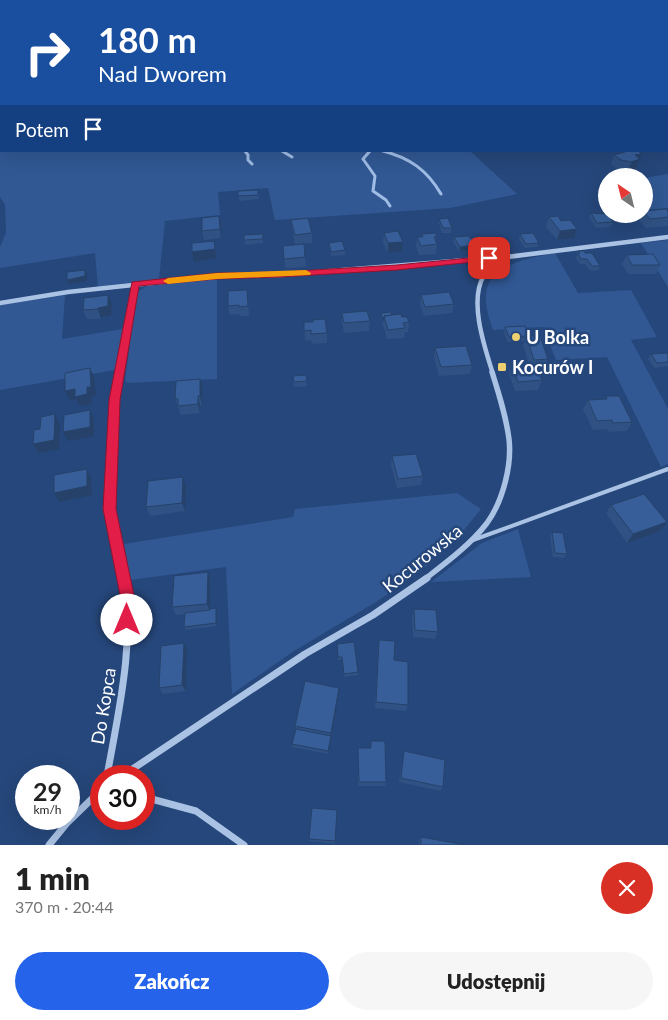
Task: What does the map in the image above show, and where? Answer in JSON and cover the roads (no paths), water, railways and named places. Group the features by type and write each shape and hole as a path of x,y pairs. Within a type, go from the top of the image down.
{"street":[{"name":"Kocurowska","path":"139,765 199,727 299,658 361,622 412,589 471,540 491,516 502,490 508,464 508,432 477,315 476,304 481,280 488,269 507,257 668,237"},
{"path":"0,304 68,292 217,276 280,275 507,257"},
{"name":"Do Kopca","path":"109,765 124,679 128,600 109,509 113,425 118,376 135,284"},
{"path":"155,800 196,811 244,845"},
{"path":"49,845 90,801"}],"lane":[{"path":"471,540 574,506 668,469"}],"waterway":[{"path":"246,152 248,160 252,164"},
{"path":"284,152 292,157"},
{"path":"369,152 363,159 375,176 373,191 386,200 390,206"},
{"path":"386,152 410,161 417,166 430,178 441,194"}],"place":[{"name":"U Bolka","path":"516,337"},
{"name":"Kocurów I","path":"502,367"}]}
